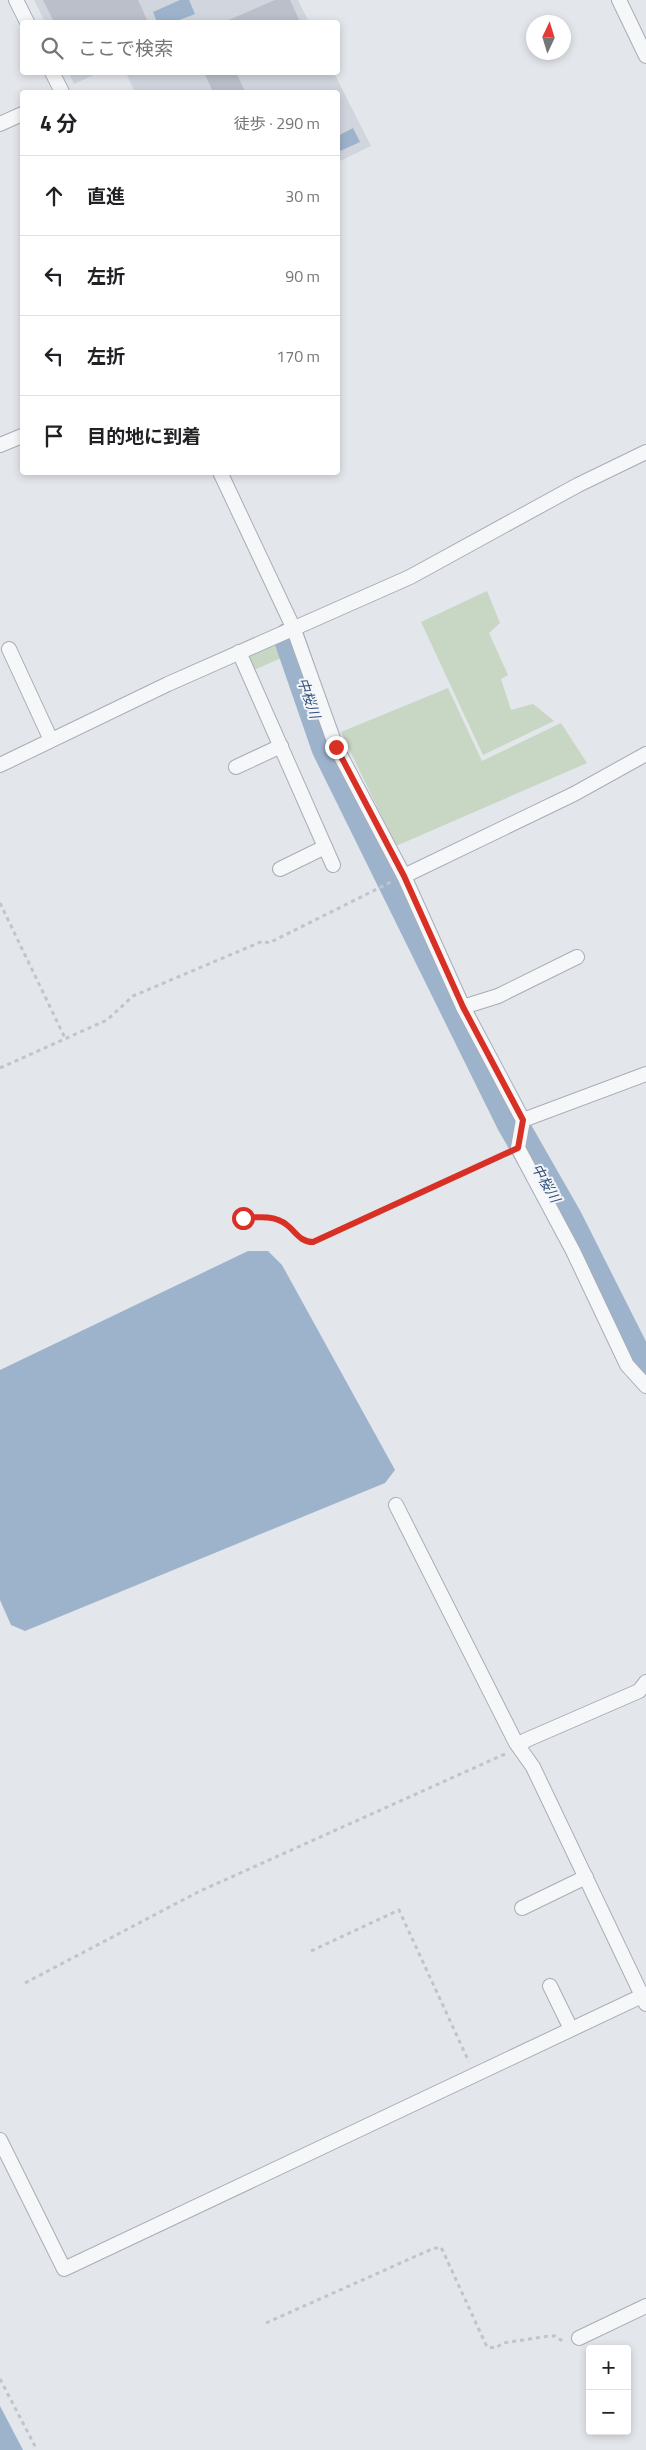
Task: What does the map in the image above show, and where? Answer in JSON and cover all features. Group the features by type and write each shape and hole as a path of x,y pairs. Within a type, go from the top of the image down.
{"street":[{"path":"16,0 26,20"},
{"path":"619,0 646,56"},
{"path":"54,75 61,90"},
{"path":"0,124 20,115"},
{"path":"0,446 20,437"},
{"path":"0,765 293,627 410,577 578,485 646,452"},
{"path":"221,475 293,627 336,747 404,876 463,1007 523,1123 519,1145 573,1251 627,1366 646,1386"},
{"path":"9,649 51,740"},
{"path":"239,652 333,865"},
{"path":"236,767 281,746"},
{"path":"404,876 574,794 646,754"},
{"path":"280,869 325,847"},
{"path":"463,1007 498,996 576,957"},
{"path":"523,1123 646,1074"},
{"path":"0,2140 64,2269 571,2029 645,1998 533,1766 520,1748 396,1505"},
{"path":"520,1748 524,1741 639,1691 646,1682"},
{"path":"522,1908 586,1878"},
{"path":"550,1986 571,2029"},
{"path":"579,2338 646,2306"}],"path":[{"path":"0,1068 107,1020 133,996 263,941 269,943 390,883"},
{"path":"0,903 65,1038"},
{"path":"243,1218 260,1216 274,1218 286,1224 306,1242 313,1242 519,1145"},
{"path":"25,1983 198,1892 520,1748"},
{"path":"311,1950 399,1910 475,2074"},
{"path":"266,2323 441,2247 487,2347 496,2348 503,2343 549,2336 555,2336 566,2343 579,2338"},
{"path":"0,2378 37,2450"}],"shaded area":[{"path":"34,0 298,0 308,20 44,20"},
{"path":"70,75 94,75 74,84"},
{"path":"127,75 335,75 371,146 340,161 340,90 134,90"}],"green space":[{"path":"487,591 500,623 489,633 508,675 501,679 511,710 533,704 554,721 483,755 421,622"},
{"path":"282,638 288,655 254,670 246,653"},
{"path":"448,688 482,761 561,723 587,763 396,846 341,732"}],"water":[{"path":"180,0 189,0 195,14 179,20 156,20 153,12"},
{"path":"353,128 360,142 340,151 340,135"},
{"path":"248,1251 268,1251 282,1265 395,1470 385,1483 25,1631 11,1625 0,1600 0,1370"},
{"path":"0,2406 23,2450 0,2450"}],"building":[{"path":"43,0 138,0 147,20 53,20"},
{"path":"275,0 290,0 299,20 229,20"},
{"path":"205,75 237,75 244,90 212,90"}],"waterway":[{"name":"中桜川","path":"289,638 327,748 511,1121 567,1219 640,1364 646,1372"}],"route":[{"path":"243,1218 260,1216 274,1218 286,1224 306,1242 313,1242 518,1148 520,1142 523,1120 463,1007 404,876 336,747"}]}
